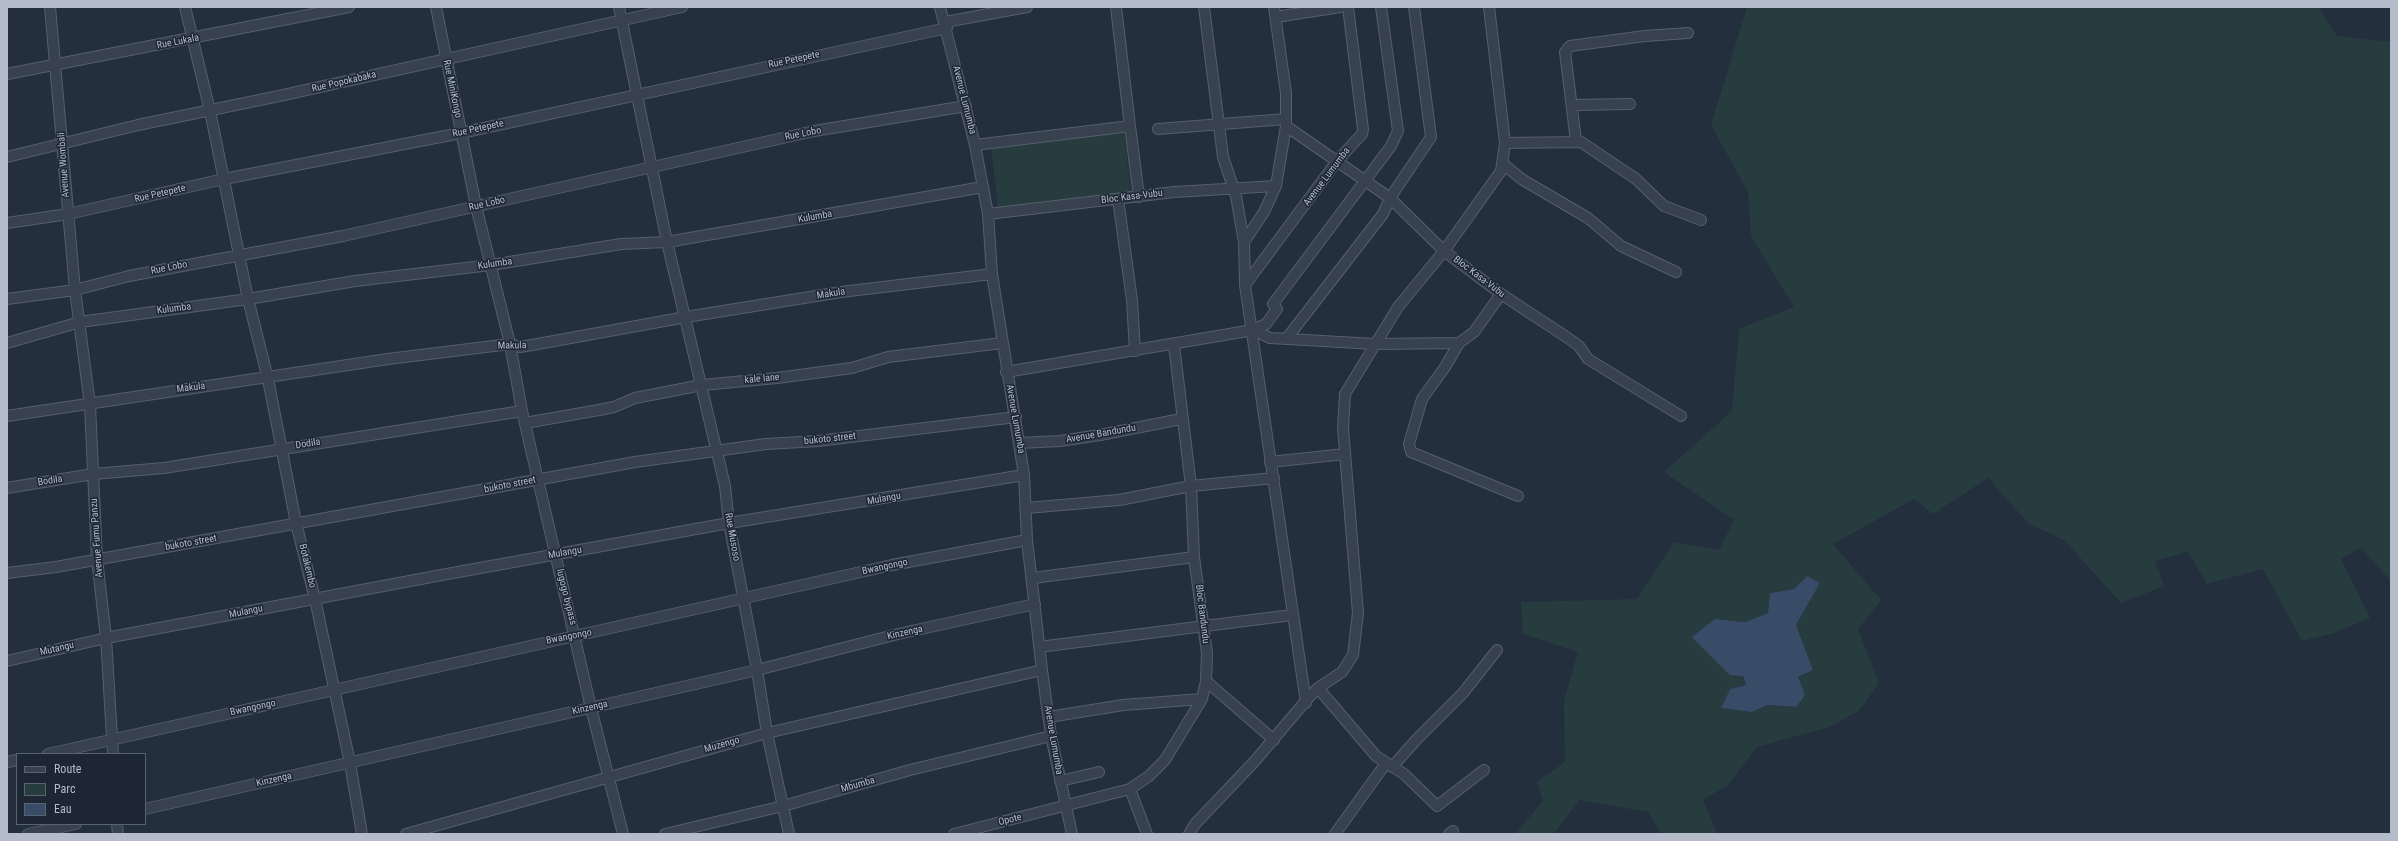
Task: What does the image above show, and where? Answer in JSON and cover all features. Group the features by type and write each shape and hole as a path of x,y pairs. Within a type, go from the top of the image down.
{"street":[{"name":"Avenue Wombali","path":"50,7 75,290 80,322"},
{"name":"Botakembo","path":"185,7 210,111 238,255 268,378 296,523 315,599 350,763 362,834"},
{"name":"Rue Lukala","path":"7,74 192,40 349,7"},
{"name":"Rue MiniKongo","path":"436,7 476,206 491,265"},
{"name":"Rue Musoso","path":"620,7 667,242 725,486 729,523 757,670 767,733 789,834"},
{"name":"Rue Popokabaka","path":"7,156 63,144 138,125 210,111 682,7"},
{"name":"Avenue Lumumba","path":"940,7 946,25 976,145 988,214 992,274 1006,372 1016,417 1024,475 1027,508 1027,540 1033,578 1042,670 1051,736 1072,834"},
{"name":"Rue Petepete","path":"7,223 68,214 224,179 461,133 1027,7"},
{"path":"1116,7 1139,197"},
{"path":"1204,7 1218,125 1224,162 1238,206 1244,242 1245,285 1253,330 1270,462 1274,478 1292,615 1306,703"},
{"path":"1244,242 1264,212 1276,186 1286,122 1286,93 1275,12 1340,7"},
{"name":"Avenue Lumumba","path":"1245,285 1337,161 1359,138 1363,129 1348,7"},
{"path":"1006,372 1174,345 1253,330 1266,324 1277,309 1273,304 1391,146 1398,131 1381,7"},
{"path":"1288,338 1379,220 1390,198 1431,137 1414,7"},
{"path":"1189,834 1195,824 1274,740 1318,688 1342,672 1353,655 1358,613 1343,428 1345,394 1374,344 1398,308 1444,251 1501,171 1505,143 1489,7"},
{"path":"1576,141 1565,52 1570,46 1645,36 1688,33"},
{"path":"1572,105 1630,104"},
{"name":"Rue Lobo","path":"7,299 75,290 129,276 343,236 814,131 966,106"},
{"path":"1158,129 1286,122"},
{"name":"Bloc Kasa-Vubu","path":"1286,122 1337,161 1390,198 1444,251 1501,294 1579,346 1588,359 1681,416"},
{"path":"976,145 1130,126"},
{"path":"1505,143 1576,141 1591,148 1636,179 1664,206 1701,220"},
{"path":"1503,164 1523,180 1588,218 1617,243 1676,272"},
{"name":"Bloc Kasa-Vubu","path":"988,214 1174,192 1276,186"},
{"name":"Kulumba","path":"7,343 80,322 248,299 362,280 491,265 621,244 667,242 983,188"},
{"path":"1118,199 1132,300 1135,351"},
{"name":"lugogo bypass","path":"491,265 510,344 522,411 539,479 555,555 576,636 591,708 623,834"},
{"name":"Makula","path":"7,416 90,405 176,390 268,378 388,359 510,344 520,347 686,317 841,292 992,274"},
{"path":"1501,294 1474,332 1459,343 1445,367 1422,399 1409,444 1411,452 1518,496"},
{"name":"Avenue Fumu Panzu","path":"80,322 90,405 97,559 106,638 113,753"},
{"path":"1253,330 1270,338 1374,344 1459,343"},
{"name":"kale lane","path":"525,423 614,407 635,398 702,385 784,377 852,368 888,357 1002,343"},
{"name":"Bloc Bandundu","path":"1065,806 1130,789 1149,776 1165,760 1202,699 1206,681 1207,653 1194,557 1191,486 1181,419 1174,345"},
{"name":"Dodila","path":"93,474 158,469 282,448 522,411"},
{"name":"bukoto street","path":"7,573 97,559 634,462 716,450 818,441 1016,417"},
{"name":"Avenue Bandundu","path":"1019,443 1060,441 1100,435 1181,419"},
{"path":"1270,462 1345,454"},
{"name":"Bodila","path":"7,488 93,474"},
{"name":"Mulangu","path":"106,638 729,523 1024,475"},
{"path":"1027,508 1119,500 1191,486 1274,478"},
{"name":"Bwangongo","path":"53,753 112,741 517,648 744,599 892,565 1027,540"},
{"path":"1033,578 1194,557"},
{"name":"Kinzenga","path":"146,809 757,670 898,634 1035,604"},
{"path":"1039,647 1292,615"},
{"name":"Mutangu","path":"7,661 106,638"},
{"path":"1335,834 1389,765 1463,693 1497,650"},
{"name":"Muzengo","path":"406,834 767,733 1042,670"},
{"path":"1206,681 1274,740"},
{"path":"1318,688 1362,741 1389,765 1404,774 1437,806 1484,770"},
{"path":"1049,717 1123,705 1202,699"},
{"name":"Mbumba","path":"665,834 783,806 910,770 1051,736"},
{"path":"1060,781 1099,772"},
{"path":"1130,789 1147,834"},
{"name":"Opote","path":"954,834 1065,806"},
{"path":"28,834 71,825"}],"green space":[{"path":"1747,7 2318,7 2337,36 2391,42 2391,581 2361,548 2341,559 2370,618 2334,633 2302,641 2263,569 2207,584 2188,552 2155,561 2164,586 2121,603 2065,541 2028,523 1988,478 1933,514 1914,499 1833,544 1881,600 1858,629 1879,683 1859,711 1829,727 1757,747 1728,785 1703,800 1717,834 1662,834 1648,812 1580,800 1553,834 1515,834 1543,801 1537,782 1565,762 1564,701 1578,652 1523,634 1521,602 1637,599 1674,542 1719,550 1734,520 1664,472 1732,411 1739,329 1794,307 1751,236 1748,192 1711,125","holes":["1807,576 1820,583 1796,625 1813,670 1798,677 1796,707 1767,705 1752,712 1721,708 1730,689 1746,685 1715,619 1745,622 1768,613 1770,593 1794,589"]},
{"path":"1124,131 1131,194 998,208 991,146"}],"water":[{"path":"1807,576 1820,583 1796,625 1813,670 1798,677 1805,695 1796,707 1767,705 1752,712 1721,708 1730,689 1746,685 1743,676 1730,675 1692,637 1715,619 1745,622 1768,613 1770,593 1794,589"}]}
